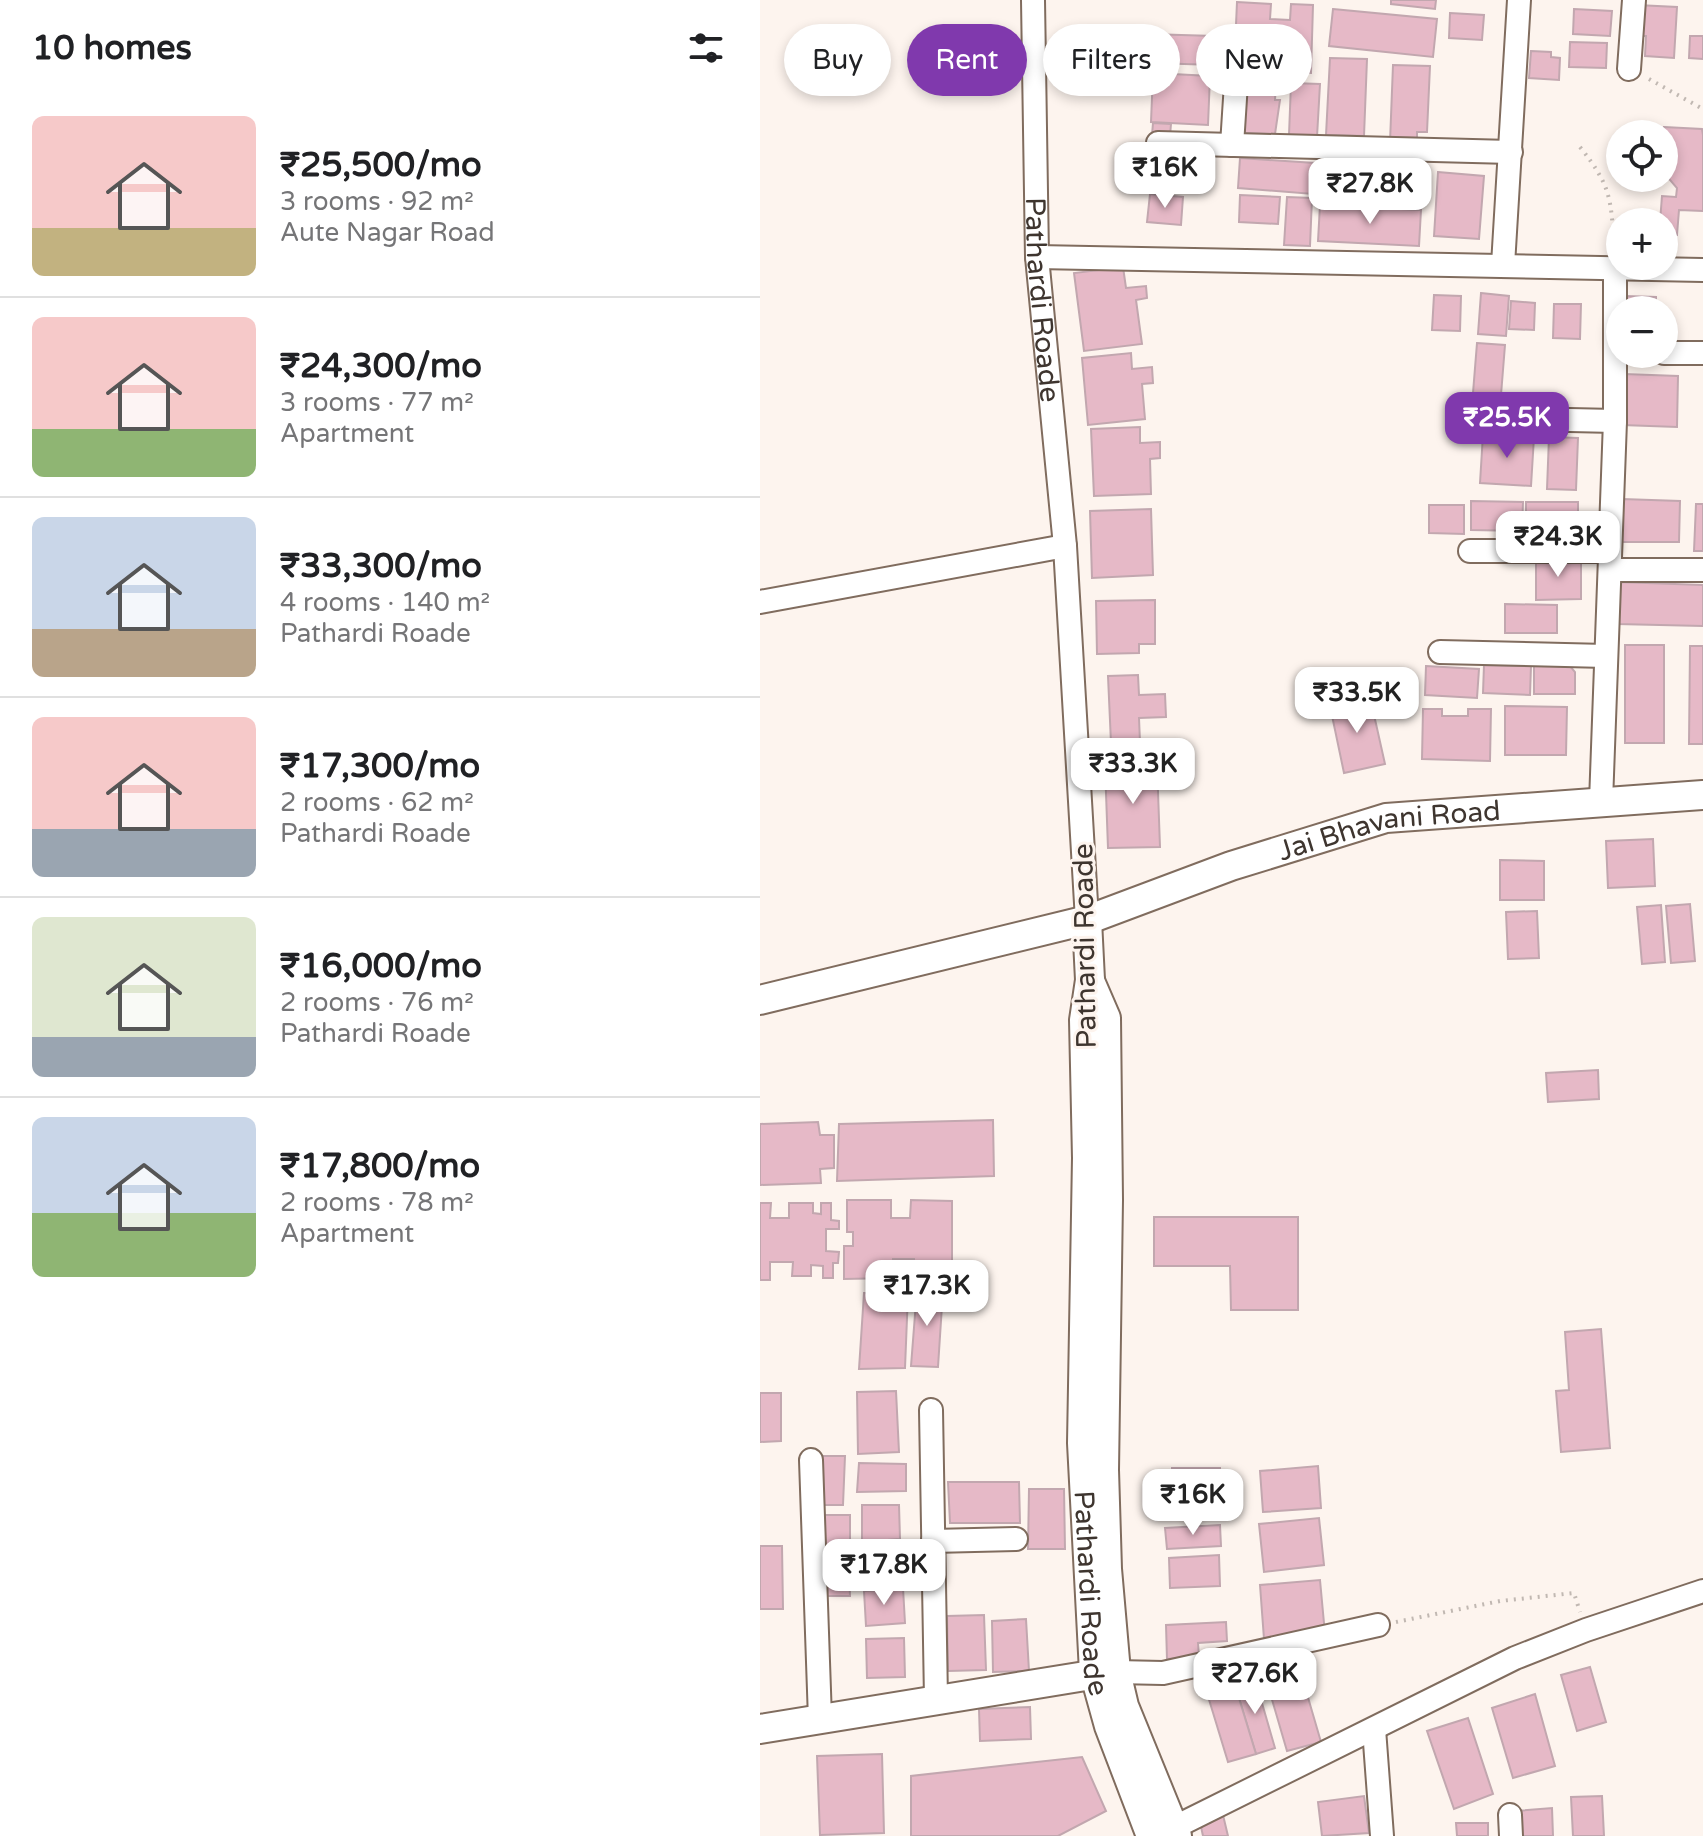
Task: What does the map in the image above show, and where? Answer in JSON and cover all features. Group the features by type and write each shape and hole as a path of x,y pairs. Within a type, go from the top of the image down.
{"street":[{"name":"Pathardi Roade","path":"1033,0 1037,257 1065,546 1090,980 1084,1020 1087,1158 1082,1443 1109,1726 1164,1834"},
{"path":"1503,265 1519,0"},
{"path":"1629,69 1634,0"},
{"path":"1232,145 1235,96"},
{"path":"1158,143 1511,152"},
{"path":"1037,257 1606,269"},
{"path":"1678,270 1703,270"},
{"path":"1678,353 1703,353"},
{"path":"1601,802 1617,368"},
{"path":"1481,418 1615,421"},
{"path":"760,602 1065,546"},
{"path":"1470,551 1703,570"},
{"path":"1440,652 1606,656"},
{"name":"Jai Bhavani Road","path":"760,1000 1087,920 1231,866 1386,818 1703,795"},
{"path":"931,1410 936,1699"},
{"path":"811,1460 820,1719"},
{"path":"933,1541 1016,1539"},
{"path":"1164,1834 1515,1658 1586,1630 1703,1591"},
{"path":"760,1729 1105,1672 1163,1673 1378,1625"},
{"path":"1374,1729 1382,1836"}],"path":[{"path":"1629,69 1703,109"},
{"path":"1580,147 1603,176 1611,208"},
{"path":"1378,1625 1500,1601 1574,1593 1586,1630"}],"building":[{"path":"1391,0 1436,0 1435,9 1391,4"},
{"path":"1237,2 1271,4 1270,19 1290,20 1291,4 1313,5 1312,39 1312,24 1236,24"},
{"path":"1637,5 1677,7 1674,58 1645,56 1646,36 1635,36"},
{"path":"1333,9 1437,19 1433,57 1329,46"},
{"path":"1574,9 1612,11 1610,36 1573,34"},
{"path":"1450,13 1484,15 1482,40 1449,38"},
{"path":"1180,35 1196,35 1196,64 1180,64"},
{"path":"1690,36 1703,36 1703,59 1689,58"},
{"path":"1570,42 1607,43 1606,68 1569,67"},
{"path":"1531,51 1551,52 1551,57 1560,58 1559,80 1529,78"},
{"path":"1330,58 1367,59 1364,136 1326,135"},
{"path":"1393,65 1430,66 1427,132 1417,132 1417,143 1390,142"},
{"path":"1180,74 1196,75 1196,96 1209,96 1208,125 1151,122 1152,96 1180,96"},
{"path":"1312,84 1320,84 1317,137 1289,135 1290,96 1312,96"},
{"path":"1241,96 1275,96 1275,100 1280,100 1275,134 1240,133"},
{"path":"1153,123 1171,124 1170,136 1152,135"},
{"path":"1678,128 1702,129 1703,211 1679,210 1678,222 1678,208 1661,208 1662,196 1676,197"},
{"path":"1240,158 1315,163 1313,194 1238,188"},
{"path":"1326,158 1427,165 1424,201 1324,193"},
{"path":"1143,166 1177,167 1177,188 1142,188"},
{"path":"1438,172 1484,176 1479,239 1434,236"},
{"path":"1150,194 1183,197 1181,225 1147,222"},
{"path":"1240,195 1280,197 1278,224 1239,222"},
{"path":"1287,197 1312,198 1310,246 1284,245"},
{"path":"1320,205 1421,210 1419,246 1318,241"},
{"path":"1123,267 1126,288 1146,286 1147,298 1136,300 1142,344 1084,351 1074,273"},
{"path":"1481,293 1509,296 1506,336 1478,334"},
{"path":"1434,295 1461,296 1460,331 1432,330"},
{"path":"1511,301 1535,303 1534,330 1509,329"},
{"path":"1554,304 1581,304 1580,339 1553,338"},
{"path":"1477,343 1505,345 1501,395 1473,393"},
{"path":"1131,353 1132,369 1152,367 1153,383 1142,384 1145,419 1088,425 1082,358"},
{"path":"1624,374 1678,376 1677,427 1622,425"},
{"path":"1140,427 1140,443 1160,442 1160,458 1150,459 1151,494 1094,496 1091,429"},
{"path":"1483,434 1534,437 1531,486 1480,483"},
{"path":"1549,437 1578,438 1576,490 1547,489"},
{"path":"1622,499 1680,501 1679,542 1622,542"},
{"path":"1471,501 1523,502 1522,531 1471,530"},
{"path":"1526,502 1578,502 1578,531 1526,531"},
{"path":"1696,504 1703,504 1703,551 1694,551"},
{"path":"1429,505 1464,505 1464,534 1429,533"},
{"path":"1151,509 1153,575 1092,578 1090,511"},
{"path":"1536,558 1581,558 1581,599 1536,600"},
{"path":"1618,582 1703,585 1703,626 1617,624"},
{"path":"1155,600 1155,644 1139,644 1139,653 1097,654 1096,601"},
{"path":"1505,604 1557,605 1557,633 1505,633"},
{"path":"1625,645 1664,645 1664,743 1625,743"},
{"path":"1690,646 1703,646 1703,744 1689,744"},
{"path":"1484,665 1531,666 1530,695 1483,693"},
{"path":"1534,665 1570,666 1575,672 1575,694 1534,694"},
{"path":"1426,666 1479,669 1477,698 1425,695"},
{"path":"1138,675 1139,695 1165,694 1166,717 1139,718 1140,742 1111,743 1108,676"},
{"path":"1370,697 1385,764 1344,773 1330,706"},
{"path":"1505,706 1567,707 1566,755 1505,755"},
{"path":"1423,709 1442,709 1442,716 1468,716 1468,709 1491,709 1490,761 1422,759"},
{"path":"1157,764 1160,847 1108,848 1105,766"},
{"path":"1653,839 1655,886 1608,888 1606,841"},
{"path":"1500,860 1544,861 1544,900 1500,900"},
{"path":"1690,904 1695,961 1671,963 1666,906"},
{"path":"1661,905 1665,962 1642,964 1637,907"},
{"path":"1537,911 1539,958 1508,959 1506,912"},
{"path":"1598,1070 1599,1099 1548,1102 1546,1073"},
{"path":"993,1120 994,1176 837,1181 839,1124"},
{"path":"818,1122 820,1135 834,1135 834,1168 820,1169 821,1183 760,1185 760,1124"},
{"path":"847,1200 891,1200 891,1218 910,1218 911,1200 952,1201 952,1274 914,1274 914,1259 893,1259 893,1278 844,1279 844,1246 853,1246 853,1232 847,1232"},
{"path":"760,1203 771,1203 770,1218 789,1218 789,1203 813,1203 813,1213 821,1214 821,1203 831,1203 831,1220 839,1221 839,1229 826,1229 826,1251 839,1252 838,1263 833,1263 833,1278 823,1278 823,1266 811,1265 811,1276 792,1276 793,1262 770,1262 770,1280 760,1280"},
{"path":"1154,1217 1298,1217 1298,1310 1231,1310 1230,1266 1154,1266"},
{"path":"917,1289 943,1290 938,1367 911,1366"},
{"path":"864,1293 908,1293 905,1368 859,1369"},
{"path":"1601,1329 1610,1448 1561,1452 1556,1391 1569,1390 1565,1332"},
{"path":"896,1391 899,1452 858,1454 857,1392"},
{"path":"760,1393 781,1393 781,1441 760,1442"},
{"path":"818,1456 845,1456 843,1505 818,1505"},
{"path":"859,1463 906,1464 906,1491 857,1492"},
{"path":"1318,1466 1321,1508 1263,1512 1260,1471"},
{"path":"1172,1468 1220,1468 1220,1509 1172,1509"},
{"path":"948,1482 1019,1482 1020,1523 950,1523"},
{"path":"1029,1489 1064,1489 1065,1549 1028,1549"},
{"path":"862,1505 899,1505 900,1539 862,1542"},
{"path":"816,1515 850,1515 850,1566 819,1567"},
{"path":"1319,1518 1324,1565 1264,1572 1259,1524"},
{"path":"1220,1525 1221,1546 1167,1549 1165,1528"},
{"path":"760,1546 782,1546 783,1609 760,1609"},
{"path":"900,1547 901,1584 863,1585 861,1550"},
{"path":"1219,1555 1220,1586 1170,1588 1169,1558"},
{"path":"819,1573 849,1573 850,1596 821,1596"},
{"path":"1320,1580 1325,1634 1264,1639 1260,1585"},
{"path":"903,1588 905,1623 866,1626 864,1591"},
{"path":"984,1615 986,1670 948,1671 947,1616"},
{"path":"1026,1619 1029,1671 993,1672 992,1621"},
{"path":"1226,1622 1227,1641 1198,1643 1199,1657 1167,1659 1166,1625"},
{"path":"904,1638 905,1677 867,1678 866,1639"},
{"path":"1590,1667 1606,1722 1577,1731 1561,1675"},
{"path":"1300,1670 1321,1742 1287,1751 1266,1679"},
{"path":"1255,1679 1275,1748 1256,1754 1235,1685"},
{"path":"1235,1685 1256,1754 1228,1762 1207,1693"},
{"path":"1535,1694 1555,1766 1513,1778 1492,1708"},
{"path":"1030,1707 1031,1739 980,1741 979,1709"},
{"path":"1468,1718 1493,1794 1454,1809 1427,1731"},
{"path":"882,1754 884,1833 820,1835 817,1756"},
{"path":"1082,1757 1106,1811 1058,1836 911,1836 911,1776"},
{"path":"1364,1796 1369,1833 1322,1836 1318,1802"},
{"path":"1602,1796 1604,1836 1573,1836 1571,1797"},
{"path":"1552,1808 1553,1836 1517,1836 1516,1811"},
{"path":"1223,1815 1228,1836 1203,1836 1200,1822"},
{"path":"1456,1823 1488,1823 1488,1836 1457,1836"}]}
